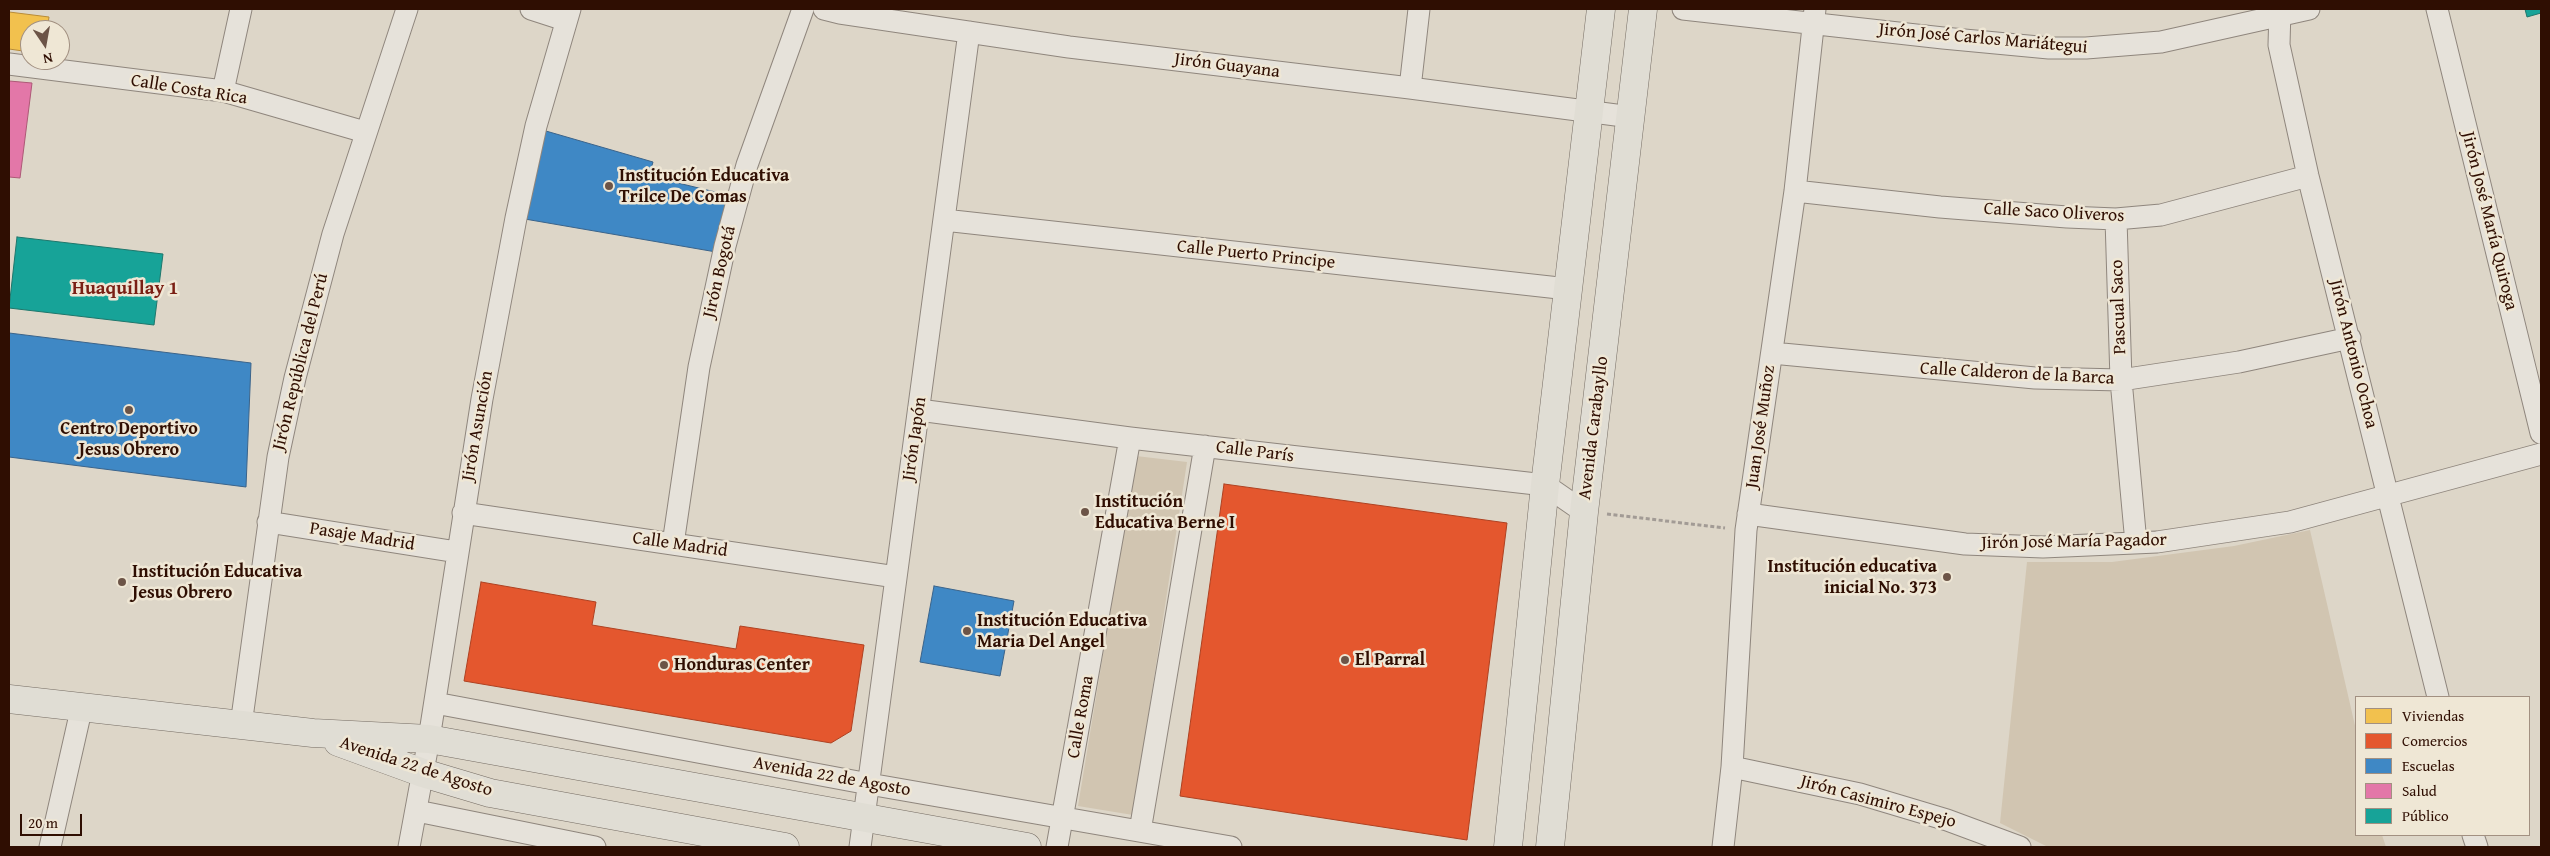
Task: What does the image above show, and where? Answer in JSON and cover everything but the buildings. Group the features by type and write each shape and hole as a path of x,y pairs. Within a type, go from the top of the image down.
{"main road":[{"path":"1508,847 1545,485 1600,9"},
{"name":"Avenida Carabayllo","path":"1550,847 1584,512 1644,9"},
{"name":"Avenida 22 de Agosto","path":"9,699 313,733 429,739 1027,847"},
{"name":"Avenida 22 de Agosto","path":"313,733 423,773 490,793 784,847"}],"street":[{"path":"222,91 241,9"},
{"name":"Jirón República del Perú","path":"241,726 278,456 295,378 334,234 365,132 407,9"},
{"path":"531,9 567,15"},
{"name":"Jirón Bogotá","path":"673,544 699,367 725,246 747,166 803,9"},
{"name":"Jirón Guayana","path":"824,9 840,13 1079,48 1631,117"},
{"path":"1410,88 1419,9"},
{"name":"Jirón José Carlos Mariátegui","path":"1683,9 1814,16 1943,38 2050,48 2121,47 2161,42 2280,12 2309,9"},
{"name":"Jirón José María Quiroga","path":"2437,9 2541,434"},
{"name":"Jirón Antonio Ochoa","path":"2280,12 2278,45 2308,176 2350,338 2438,696"},
{"name":"Jirón Asunción","path":"409,847 435,703 463,513 516,218 536,126 567,15"},
{"name":"Juan José Muñoz","path":"1723,847 1732,767 1747,522 1796,191 1814,16"},
{"name":"Jirón Japón","path":"860,847 969,32"},
{"name":"Calle Costa Rica","path":"9,64 222,91 365,132"},
{"name":"Calle Saco Oliveros","path":"1796,191 1940,207 2067,218 2116,219 2161,215 2308,176"},
{"name":"Pascual Saco","path":"2116,219 2121,380 2136,544"},
{"name":"Calle Puerto Principe","path":"944,220 1568,289"},
{"name":"Calle Calderon de la Barca","path":"1772,353 2035,378 2121,380 2239,362 2350,338"},
{"name":"Calle París","path":"919,410 1130,438 1545,485 1584,512"},
{"name":"Calle Roma","path":"1057,847 1130,438"},
{"path":"1140,831 1206,446"},
{"name":"Jirón José María Pagador","path":"1747,522 1966,544 2042,547 2136,544 2205,536 2290,522 2541,454"},
{"name":"Calle Madrid","path":"463,513 896,577"},
{"name":"Pasaje Madrid","path":"268,522 457,552"},
{"name":"Avenida 22 de Agosto","path":"435,703 869,784 1230,847"},
{"path":"50,847 82,706"},
{"name":"Jirón Casimiro Espejo","path":"1732,767 1860,794 1947,820 2020,847"},
{"name":"Avenida 22 de Agosto","path":"417,811 589,847"},
{"path":"589,847 594,812"}],"path":[{"path":"1584,512 1747,522"}],"shaded area":[{"path":"1136,456 1187,462 1133,815 1078,806"},
{"path":"2310,530 2355,726 2355,836 2382,836 2386,847 2048,847 2000,823 2027,562 2112,562 2234,546"}],"place":[{"name":"Institución Educativa Trilce De Comas","path":"609,186"},
{"name":"Centro Deportivo Jesus Obrero","path":"129,410"},
{"name":"Institución Educativa Berne I","path":"1085,512"},
{"name":"Institución educativa inicial No. 373","path":"1947,577"},
{"name":"Institución Educativa Jesus Obrero","path":"122,582"},
{"name":"Institución Educativa Maria Del Angel","path":"967,631"},
{"name":"El Parral","path":"1345,660"},
{"name":"Honduras Center","path":"664,665"}],"district":[{"name":"Huaquillay 1","path":"125,289"}]}
